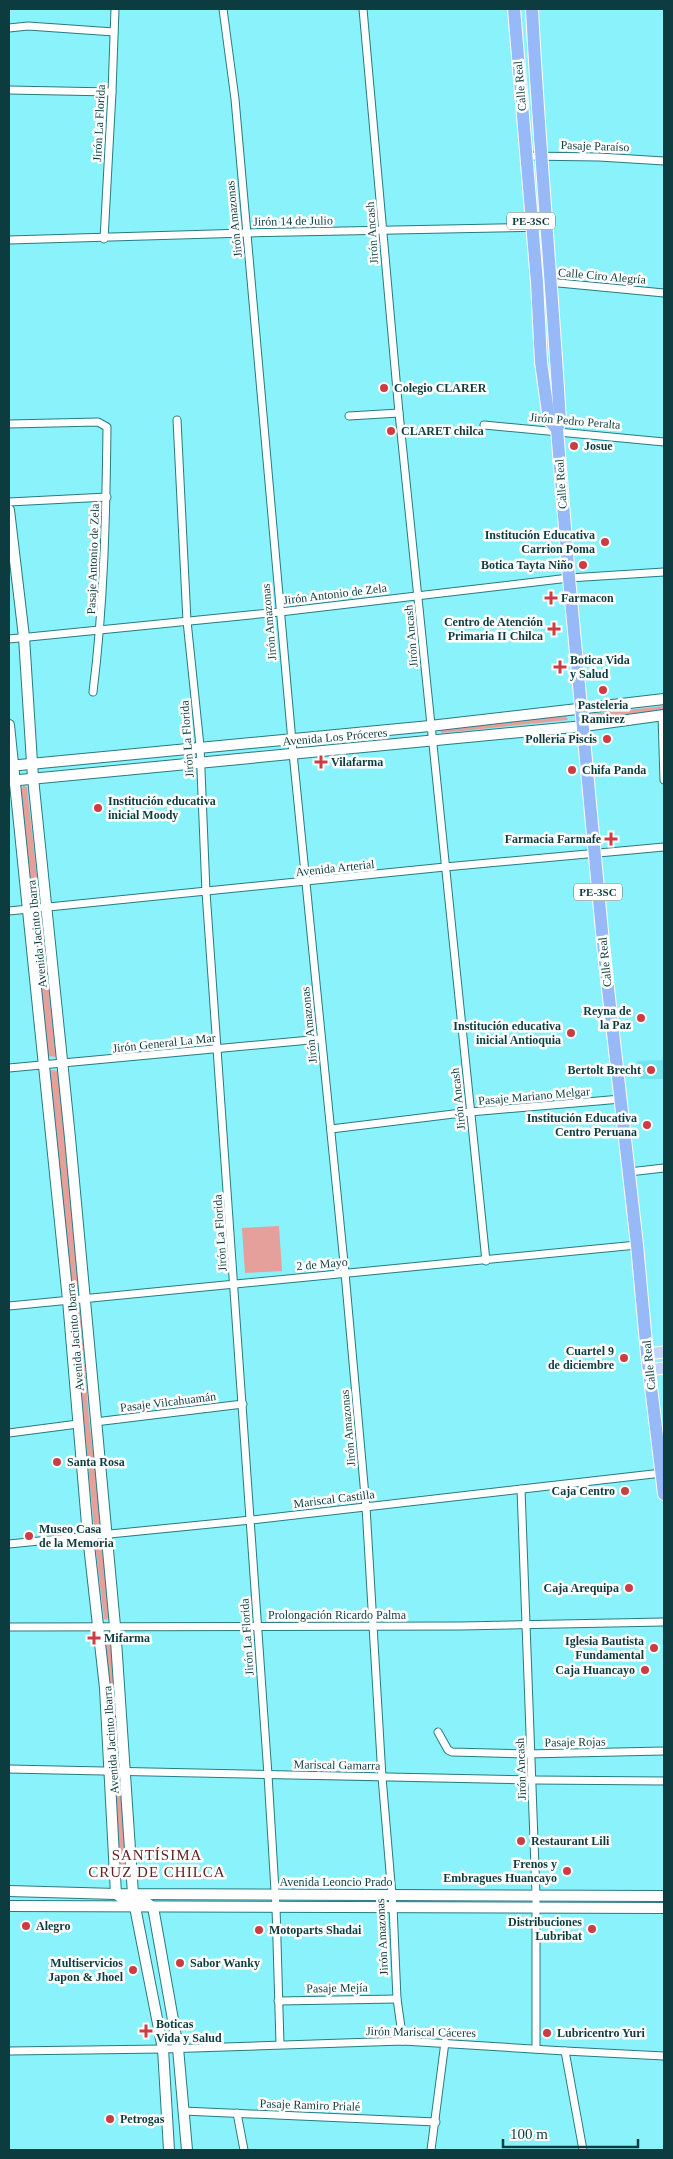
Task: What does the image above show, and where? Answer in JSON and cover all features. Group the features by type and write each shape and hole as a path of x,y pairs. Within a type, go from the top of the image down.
{"highway":[{"name":"Calle Real","path":"514,9 537,282 541,362 549,420 557,430"},
{"name":"Calle Real","path":"532,9 552,282 560,421 557,430 569,578 595,854 647,1354 664,1494"}],"main road":[{"path":"647,1354 664,1352"},
{"path":"649,1370 664,1368"}],"street":[{"name":"Jirón La Florida","path":"104,239 115,9"},
{"name":"Jirón Amazonas","path":"223,9 235,100 293,753 345,1273 366,1507 382,1778 393,1907 397,1999 403,2040"},
{"name":"Jirón Ancash","path":"364,9 399,412 486,1261"},
{"path":"9,28 28,26 114,32"},
{"path":"9,90 112,92"},
{"name":"Pasaje Paraíso","path":"526,156 664,160"},
{"name":"Jirón 14 de Julio","path":"9,240 104,239 247,232 548,227"},
{"name":"Calle Ciro Alegría","path":"537,282 664,293"},
{"path":"349,416 399,412"},
{"name":"Jirón La Florida","path":"176,420 186,621 200,746 206,892 268,1775 276,1907 280,2044"},
{"name":"Pasaje Antonio de Zela","path":"9,424 98,422 107,426 101,630 93,692"},
{"name":"Jirón Pedro Peralta","path":"484,425 557,430 664,442"},
{"path":"9,502 106,497"},
{"name":"Avenida Jacinto Ibarra","path":"9,510 24,637 33,778 78,1222 105,1534 115,1626 133,1894"},
{"name":"Jirón Antonio de Zela","path":"9,639 280,612 569,578 664,572"},
{"name":"Avenida Los Próceres","path":"11,765 430,726 664,699"},
{"path":"663,715 664,780"},
{"name":"Avenida Los Próceres","path":"11,781 584,726 663,715"},
{"name":"Avenida Jacinto Ibarra","path":"9,725 11,781 28,910 68,1300 88,1536 100,1626 111,1772 116,1894"},
{"name":"Avenida Arterial","path":"9,911 664,847"},
{"name":"Jirón General La Mar","path":"9,1068 322,1039"},
{"name":"Pasaje Mariano Melgar","path":"331,1129 470,1112 621,1099"},
{"path":"629,1172 664,1168"},
{"path":"59,1223 78,1222"},
{"name":"2 de Mayo","path":"9,1306 637,1245"},
{"name":"Pasaje Vilcahuamán","path":"95,1422 243,1404"},
{"path":"9,1433 78,1424"},
{"name":"Mariscal Castilla","path":"9,1544 251,1520 662,1473"},
{"name":"Jirón Ancash","path":"521,1489 533,1780 536,1895 536,2049"},
{"name":"Prolongación Ricardo Palma","path":"9,1627 461,1626 664,1622"},
{"name":"Pasaje Rojas","path":"438,1732 448,1750 452,1752 532,1754 664,1751"},
{"name":"Mariscal Gamarra","path":"9,1770 382,1778 664,1780"},
{"name":"Avenida Leoncio Prado","path":"9,1891 116,1894 664,1896"},
{"path":"116,1894 135,1907 163,2049 169,2150"},
{"path":"133,1894 154,1907 178,2048 186,2150"},
{"name":"Avenida Leoncio Prado","path":"9,1906 664,1908"},
{"name":"Pasaje Mejía","path":"278,2001 397,1999"},
{"name":"Jirón Mariscal Cáceres","path":"9,2052 163,2049 403,2040 565,2052 664,2056"},
{"path":"431,2150 445,2042"},
{"path":"565,2052 583,2150"},
{"name":"Pasaje Ramiro Prialé","path":"183,2111 436,2122"},
{"path":"237,2113 244,2150"}],"shaded area":[{"path":"664,706 664,710 594,718 592,714"},
{"path":"566,716 568,720 442,733 438,729"},
{"path":"23,786 27,787 38,885 31,885 21,790"},
{"path":"34,916 41,918 56,1057 47,1056"},
{"name":"Bertolt Brecht","path":"664,1060 664,1079 640,1079 637,1061"},
{"path":"50,1070 58,1071 79,1291 70,1290"},
{"path":"279,1226 282,1271 245,1273 242,1228"},
{"path":"73,1307 80,1310 89,1419 102,1524 94,1527"},
{"path":"100,1542 107,1574 112,1620 104,1619 95,1543"},
{"path":"111,1633 121,1751 114,1762 104,1634"},
{"path":"123,1781 127,1877 120,1878 115,1782"}],"place":[{"name":"Colegio CLARER","path":"384,388"},
{"name":"CLARET chilca","path":"391,431"},
{"name":"Josue","path":"574,446"},
{"name":"Institución Educativa Carrion Poma","path":"605,542"},
{"name":"Botica Tayta Niño","path":"583,565"},
{"name":"Farmacon","path":"551,598"},
{"name":"Centro de Atención Primaria II Chilca","path":"554,629"},
{"name":"Botica Vida y Salud","path":"560,667"},
{"name":"Pasteleria Ramirez","path":"603,690"},
{"name":"Polleria Piscis","path":"607,739"},
{"name":"Vilafarma","path":"321,762"},
{"name":"Chifa Panda","path":"572,770"},
{"name":"Institución educativa inicial Moody","path":"98,808"},
{"name":"Farmacia Farmafe","path":"611,839"},
{"name":"Reyna de la Paz","path":"641,1018"},
{"name":"Institución educativa inicial Antioquia","path":"571,1033"},
{"name":"Bertolt Brecht","path":"651,1070"},
{"name":"Institución Educativa Centro Peruana","path":"647,1125"},
{"name":"Cuartel 9 de diciembre","path":"624,1358"},
{"name":"Santa Rosa","path":"57,1462"},
{"name":"Caja Centro","path":"625,1491"},
{"name":"Museo Casa de la Memoria","path":"29,1536"},
{"name":"Caja Arequipa","path":"629,1588"},
{"name":"Mifarma","path":"94,1638"},
{"name":"Iglesia Bautista Fundamental","path":"654,1648"},
{"name":"Caja Huancayo","path":"645,1670"},
{"name":"Restaurant Lili","path":"521,1841"},
{"name":"Frenos y Embragues Huancayo","path":"567,1871"},
{"name":"Alegro","path":"26,1926"},
{"name":"Distribuciones Lubribat","path":"592,1929"},
{"name":"Motoparts Shadai","path":"259,1930"},
{"name":"Sabor Wanky","path":"180,1963"},
{"name":"Multiservicios Japon & Jhoel","path":"133,1970"},
{"name":"Boticas Vida y Salud","path":"146,2031"},
{"name":"Lubricentro Yuri","path":"547,2033"},
{"name":"Petrogas","path":"110,2119"}],"district":[{"name":"SANTÍSIMA CRUZ DE CHILCA","path":"157,1864"}]}
